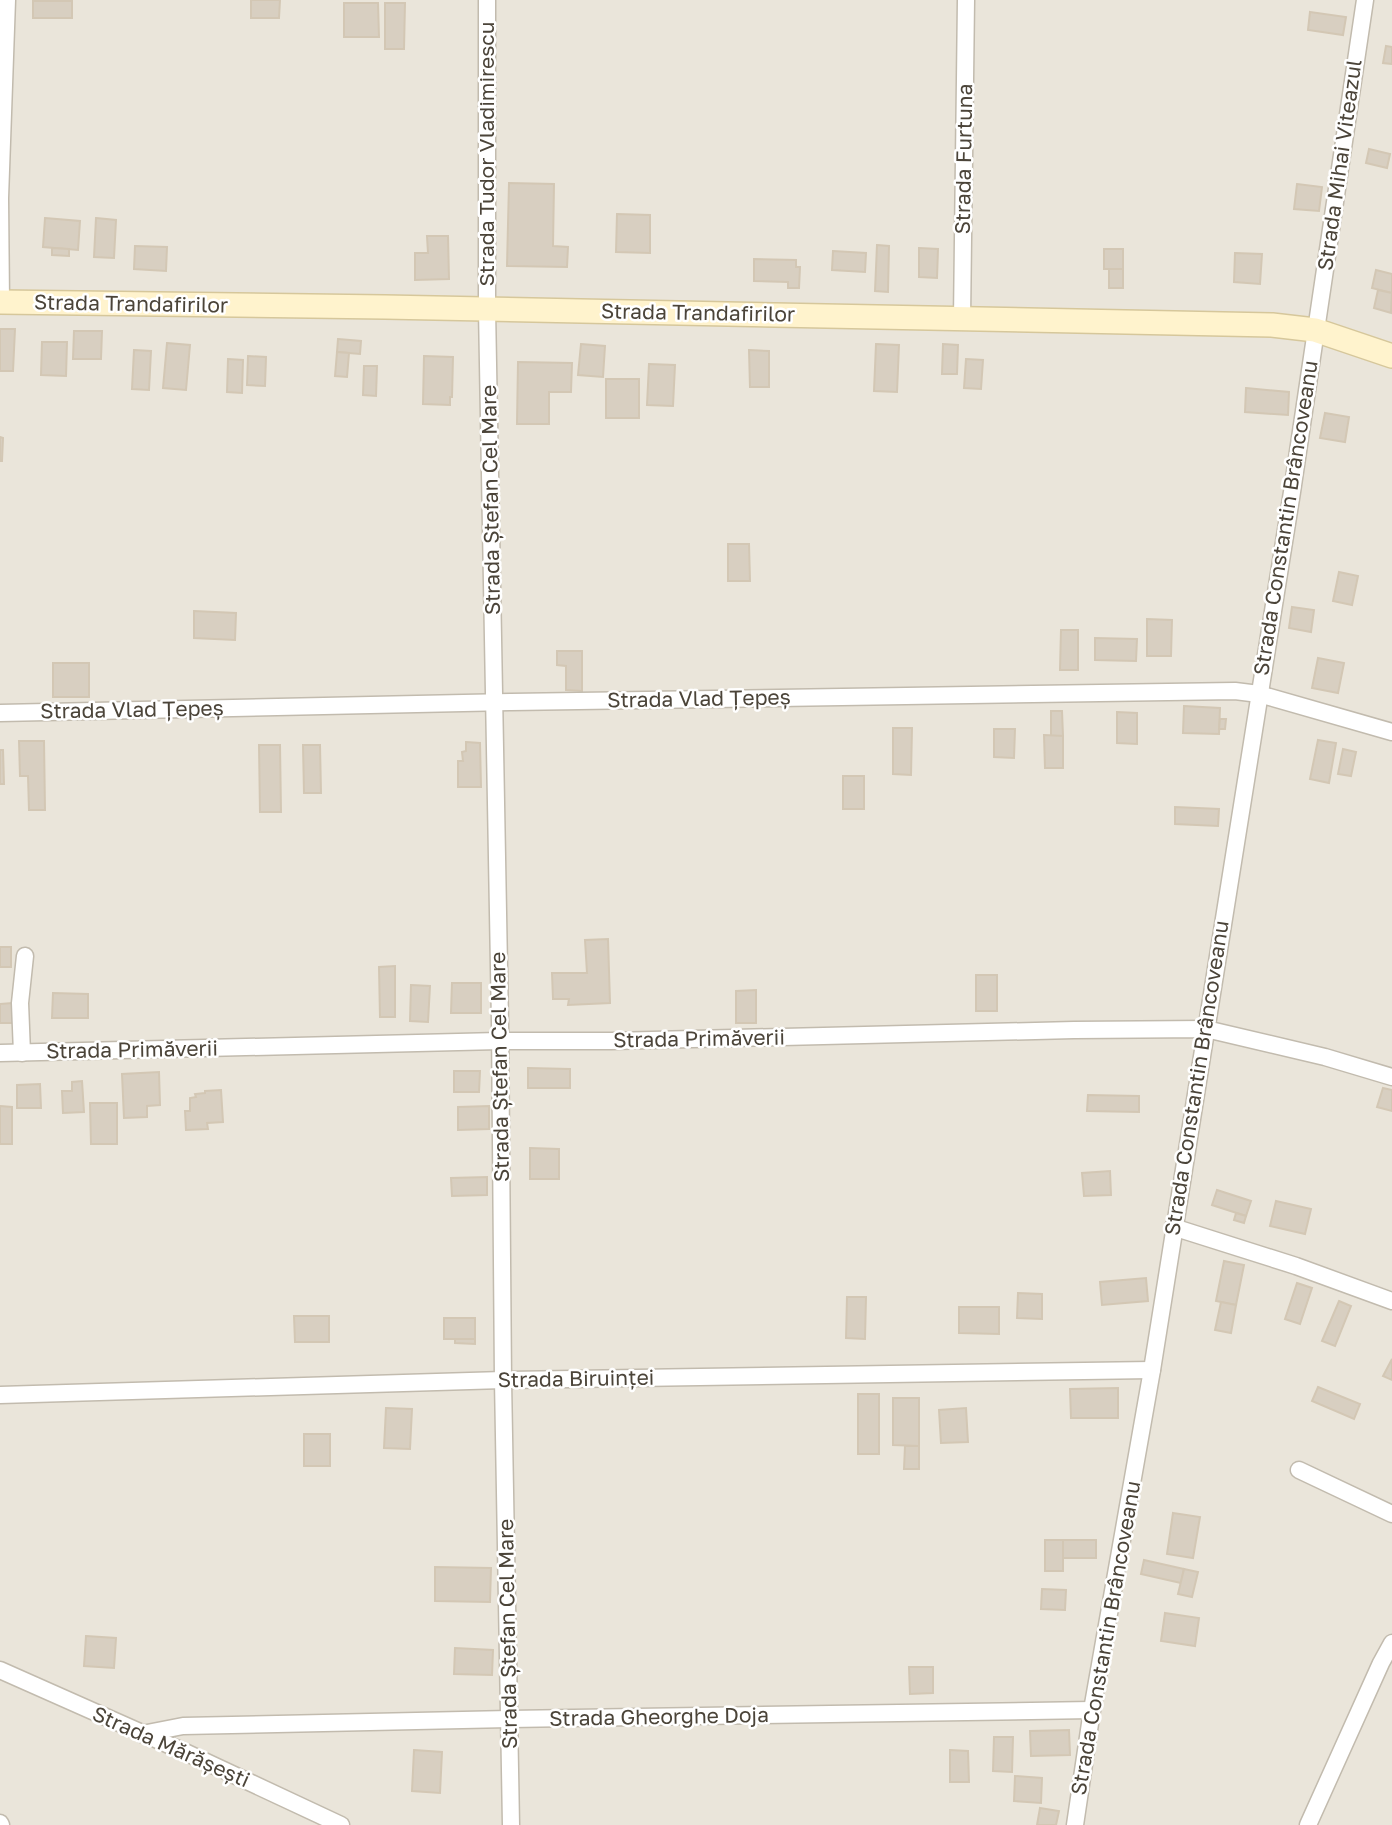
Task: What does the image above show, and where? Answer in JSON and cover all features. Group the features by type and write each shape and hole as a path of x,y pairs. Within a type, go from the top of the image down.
{"main road":[{"name":"Strada Trandafirilor","path":"1,302 1272,325 1315,330 1392,356"}],"street":[{"path":"1,302 0,198 8,0"},
{"name":"Strada Tudor Vladimirescu","path":"487,0 487,309"},
{"name":"Strada Furtuna","path":"962,318 966,0"},
{"name":"Strada Mihai Viteazul","path":"1315,330 1365,0"},
{"name":"Strada Ștefan Cel Mare","path":"487,309 511,1825"},
{"name":"Strada Constantin Brâncoveanu","path":"1074,1825 1152,1370 1292,492 1315,330"},
{"name":"Strada Vlad Țepeș","path":"0,713 1235,691 1259,694 1392,732"},
{"path":"22,1053 20,1003 25,956"},
{"name":"Strada Primăverii","path":"0,1053 1206,1029 1325,1057 1392,1077"},
{"path":"1173,1227 1296,1266 1392,1301"},
{"name":"Strada Biruinței","path":"0,1395 503,1380 1152,1370"},
{"path":"1299,1470 1392,1514"},
{"path":"1308,1825 1392,1643"},
{"name":"Strada Mărășești","path":"0,1670 187,1752 341,1825"},
{"name":"Strada Gheorghe Doja","path":"142,1734 183,1726 1092,1710"}],"shaded area":[{"path":"0,0 1392,0 1392,1825 0,1825"}],"building":[{"path":"251,0 280,0 279,18 251,18"},
{"path":"33,1 72,1 72,18 33,18"},
{"path":"344,3 378,3 379,37 344,37"},
{"path":"385,3 405,3 404,49 385,49"},
{"path":"1310,12 1346,17 1343,35 1308,30"},
{"path":"1386,46 1392,47 1392,64 1383,63"},
{"path":"1369,149 1390,154 1387,168 1366,163"},
{"path":"509,183 554,184 553,246 568,247 567,267 507,266"},
{"path":"1297,184 1322,187 1319,211 1294,209"},
{"path":"617,214 650,215 650,253 616,252"},
{"path":"45,218 80,221 78,250 43,247"},
{"path":"96,218 116,220 114,258 94,257"},
{"path":"427,236 448,236 449,279 415,280 415,253 428,253"},
{"path":"877,245 889,246 888,292 875,291"},
{"path":"135,246 167,247 166,271 134,269"},
{"path":"52,248 69,249 69,256 52,255"},
{"path":"919,248 938,249 937,278 919,277"},
{"path":"1104,249 1123,249 1123,269 1104,269"},
{"path":"833,251 866,253 865,272 832,270"},
{"path":"1235,253 1262,254 1260,284 1234,282"},
{"path":"754,259 796,260 796,267 800,267 799,288 788,288 788,282 754,281"},
{"path":"1109,269 1123,269 1123,288 1109,288"},
{"path":"1376,270 1392,274 1392,293 1372,288"},
{"path":"1378,290 1392,293 1391,313 1374,308"},
{"path":"0,329 15,329 13,371 0,371"},
{"path":"74,331 102,331 101,359 73,359"},
{"path":"338,339 361,341 360,354 337,352"},
{"path":"42,342 67,342 66,376 41,375"},
{"path":"167,343 190,345 186,390 163,388"},
{"path":"581,344 605,346 603,377 578,375"},
{"path":"876,344 899,345 897,392 874,391"},
{"path":"943,344 958,345 957,374 942,374"},
{"path":"134,350 151,351 149,390 132,389"},
{"path":"749,350 769,351 769,387 750,387"},
{"path":"337,352 349,353 347,377 335,376"},
{"path":"248,356 266,357 265,386 247,385"},
{"path":"424,356 453,357 450,405 423,404"},
{"path":"228,359 243,360 242,393 227,392"},
{"path":"966,359 983,360 981,389 964,388"},
{"path":"518,362 572,363 571,392 549,392 549,424 517,424"},
{"path":"649,364 675,365 673,406 647,405"},
{"path":"364,366 377,366 376,396 363,395"},
{"path":"606,379 639,379 639,418 606,418"},
{"path":"1246,388 1289,392 1288,415 1245,412"},
{"path":"1325,413 1349,417 1345,442 1320,438"},
{"path":"0,437 3,438 2,461 0,461"},
{"path":"728,544 749,544 750,581 728,581"},
{"path":"1339,572 1358,576 1352,605 1333,601"},
{"path":"1292,607 1314,610 1311,632 1289,628"},
{"path":"194,611 236,613 235,640 194,638"},
{"path":"1147,619 1172,620 1171,656 1147,656"},
{"path":"1061,630 1078,630 1078,670 1060,670"},
{"path":"1095,638 1137,639 1136,661 1095,660"},
{"path":"557,651 582,651 582,691 566,690 566,666 557,665"},
{"path":"1318,658 1344,663 1338,693 1312,688"},
{"path":"53,663 89,663 89,697 53,697"},
{"path":"1184,706 1220,708 1219,734 1183,733"},
{"path":"1051,711 1062,711 1063,736 1051,736"},
{"path":"1117,712 1137,713 1137,744 1117,743"},
{"path":"1220,719 1226,719 1225,729 1219,729"},
{"path":"893,728 912,728 911,775 893,774"},
{"path":"994,729 1015,729 1014,758 994,757"},
{"path":"1044,735 1063,736 1063,768 1045,768"},
{"path":"1318,740 1336,743 1329,783 1310,779"},
{"path":"19,741 44,741 45,810 29,810 28,776 20,776"},
{"path":"466,742 480,743 481,787 458,787 458,761 463,761 462,752 466,751"},
{"path":"259,745 280,745 281,812 260,812"},
{"path":"303,745 320,745 321,793 304,793"},
{"path":"1343,749 1356,752 1351,776 1338,774"},
{"path":"0,750 3,750 4,784 0,784"},
{"path":"843,776 864,776 864,809 843,809"},
{"path":"1175,807 1219,809 1218,826 1175,824"},
{"path":"608,939 610,1003 568,1005 569,999 553,999 552,973 587,973 585,940"},
{"path":"0,947 11,947 11,967 0,967"},
{"path":"395,966 395,1017 380,1017 379,967"},
{"path":"976,975 997,975 997,1011 976,1011"},
{"path":"452,983 481,983 481,1013 451,1013"},
{"path":"411,985 430,986 428,1022 410,1021"},
{"path":"756,990 756,1023 736,1023 736,991"},
{"path":"53,993 88,994 88,1018 52,1018"},
{"path":"12,1003 13,1023 0,1023 0,1004"},
{"path":"528,1068 570,1069 570,1088 528,1088"},
{"path":"454,1071 480,1071 479,1092 454,1092"},
{"path":"159,1072 160,1105 147,1106 147,1117 124,1118 122,1074"},
{"path":"82,1081 84,1112 63,1113 62,1091 72,1091 72,1082"},
{"path":"40,1084 41,1108 17,1108 17,1085"},
{"path":"1383,1088 1392,1090 1392,1111 1377,1107"},
{"path":"221,1090 223,1122 207,1123 208,1129 186,1130 185,1111 190,1111 190,1098 205,1091"},
{"path":"1088,1095 1139,1096 1139,1112 1087,1111"},
{"path":"90,1103 117,1103 117,1144 91,1144"},
{"path":"0,1106 12,1107 12,1144 0,1144"},
{"path":"489,1106 489,1129 458,1130 458,1107"},
{"path":"530,1148 559,1149 559,1179 530,1179"},
{"path":"1110,1171 1111,1195 1084,1196 1082,1173"},
{"path":"487,1177 487,1195 452,1196 451,1178"},
{"path":"1217,1190 1251,1201 1246,1216 1212,1205"},
{"path":"1276,1201 1311,1209 1305,1234 1270,1226"},
{"path":"1236,1213 1246,1216 1244,1223 1234,1220"},
{"path":"1224,1261 1244,1265 1236,1305 1216,1301"},
{"path":"1146,1278 1148,1301 1102,1305 1100,1282"},
{"path":"1297,1283 1312,1288 1300,1324 1285,1319"},
{"path":"1018,1293 1042,1294 1042,1319 1017,1318"},
{"path":"847,1297 866,1297 865,1339 846,1338"},
{"path":"1339,1301 1351,1306 1335,1346 1322,1341"},
{"path":"1221,1302 1236,1305 1231,1333 1215,1330"},
{"path":"959,1307 999,1307 999,1334 959,1333"},
{"path":"294,1316 329,1316 329,1342 295,1342"},
{"path":"444,1318 475,1318 475,1339 444,1339"},
{"path":"455,1339 475,1339 475,1344 455,1343"},
{"path":"1392,1359 1392,1380 1383,1376"},
{"path":"1318,1387 1360,1404 1354,1419 1312,1401"},
{"path":"1118,1388 1118,1418 1071,1418 1070,1389"},
{"path":"858,1394 879,1394 879,1454 858,1454"},
{"path":"893,1398 919,1398 919,1446 893,1445"},
{"path":"386,1408 412,1409 410,1449 384,1448"},
{"path":"966,1408 968,1442 941,1443 939,1410"},
{"path":"304,1434 330,1434 330,1466 304,1466"},
{"path":"905,1446 919,1446 919,1469 904,1469"},
{"path":"1173,1513 1200,1517 1193,1558 1167,1554"},
{"path":"1045,1540 1063,1540 1063,1571 1045,1571"},
{"path":"1063,1540 1096,1540 1096,1558 1063,1558"},
{"path":"1144,1560 1184,1569 1181,1583 1141,1574"},
{"path":"435,1567 491,1568 490,1602 435,1601"},
{"path":"1184,1569 1198,1572 1192,1597 1178,1594"},
{"path":"1042,1589 1066,1590 1065,1610 1041,1609"},
{"path":"1165,1613 1199,1618 1195,1646 1161,1641"},
{"path":"86,1636 116,1638 114,1668 84,1666"},
{"path":"455,1648 493,1650 492,1675 454,1674"},
{"path":"909,1667 933,1667 933,1693 910,1694"},
{"path":"1069,1730 1070,1755 1031,1756 1030,1731"},
{"path":"994,1737 1013,1737 1012,1772 993,1771"},
{"path":"414,1750 442,1752 440,1793 412,1791"},
{"path":"950,1750 968,1751 969,1782 950,1782"},
{"path":"1015,1776 1042,1778 1041,1803 1014,1801"},
{"path":"1040,1808 1059,1811 1056,1825 1037,1825"}]}
